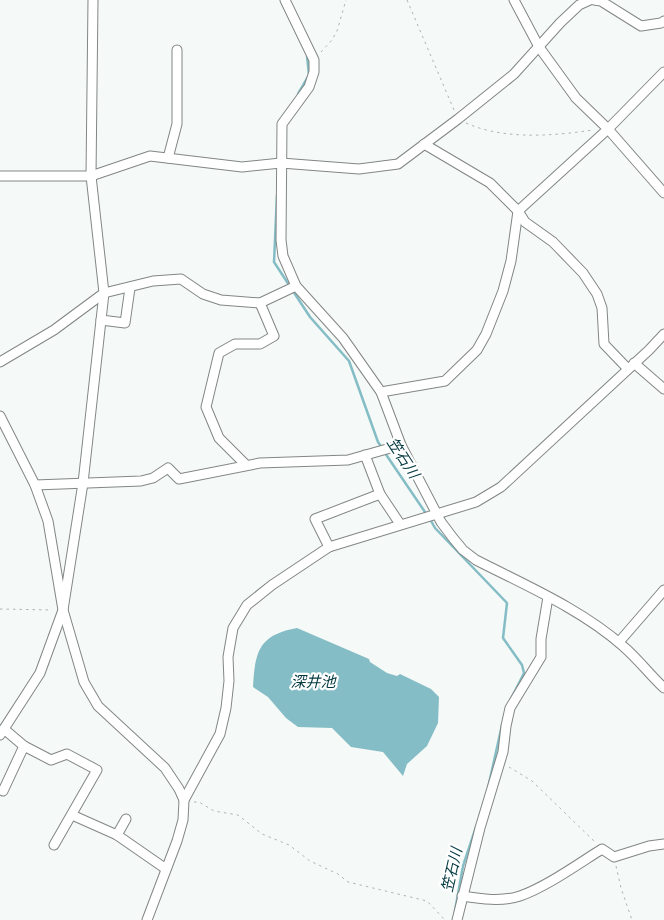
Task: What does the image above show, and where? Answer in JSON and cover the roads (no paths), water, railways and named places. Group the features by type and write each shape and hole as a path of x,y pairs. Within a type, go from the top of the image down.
{"street":[{"path":"54,845 96,770 67,754 51,760 2,732 40,673 63,610 83,484 104,293 91,176 93,0"},
{"path":"285,0 314,60 314,72 309,88 282,124 281,240 283,256 296,286 343,338 381,392 401,445 437,514 463,550 476,560 578,613 618,642 664,688"},
{"path":"514,0 539,47 576,98 608,129 664,193"},
{"path":"0,176 91,176 150,156 242,167 281,163 359,169 398,164 514,74 560,23 579,5 590,0"},
{"path":"594,0 601,1 641,26 661,24 664,21"},
{"path":"168,158 177,124 177,50"},
{"path":"381,392 445,381 477,350 486,334 503,291 511,261 518,211 608,129 664,72"},
{"path":"424,144 490,183 518,211 525,222 553,242 583,273 597,294 602,308 604,344 664,389"},
{"path":"0,362 54,330 104,293 152,281 181,279 203,294 221,300 260,303 296,286"},
{"path":"101,320 126,323 130,288"},
{"path":"246,465 219,438 206,408 219,353 236,344 260,344 274,336 260,303"},
{"path":"147,920 183,820 184,800 220,734 226,708 229,681 228,657 233,628 246,605 272,585 329,547 476,502 501,487 664,334"},
{"path":"0,416 35,485 48,521 63,610 84,682 98,706 165,768 184,800"},
{"path":"35,485 141,481 153,478 168,468 179,479 260,463 348,460 401,445"},
{"path":"365,455 380,494 400,524"},
{"path":"329,547 315,519 380,494"},
{"path":"618,642 664,590"},
{"path":"456,920 503,752 510,708 541,657 541,639 548,597"},
{"path":"3,791 24,746"},
{"path":"72,814 117,835 166,869"},
{"path":"117,835 126,819"},
{"path":"462,896 497,899 520,896 602,849 614,858 649,846 664,844"}],"water":[{"name":"深井池","path":"297,628 369,659 370,662 387,673 397,676 400,674 431,689 439,697 438,723 427,746 407,764 403,776 383,752 351,747 332,728 298,727 286,718 268,697 253,687 255,664 258,654 267,640 284,631"}],"waterway":[{"name":"笠石川","path":"298,94 309,75 307,56"},
{"name":"笠石川","path":"277,195 274,262 310,317 349,361 378,442 382,448"},
{"name":"笠石川","path":"385,453 427,515"},
{"name":"笠石川","path":"430,519 435,528 507,603 503,638 522,665 524,673 512,697"},
{"name":"笠石川","path":"488,788 502,725"},
{"name":"笠石川","path":"455,911 463,866 476,827"}]}
